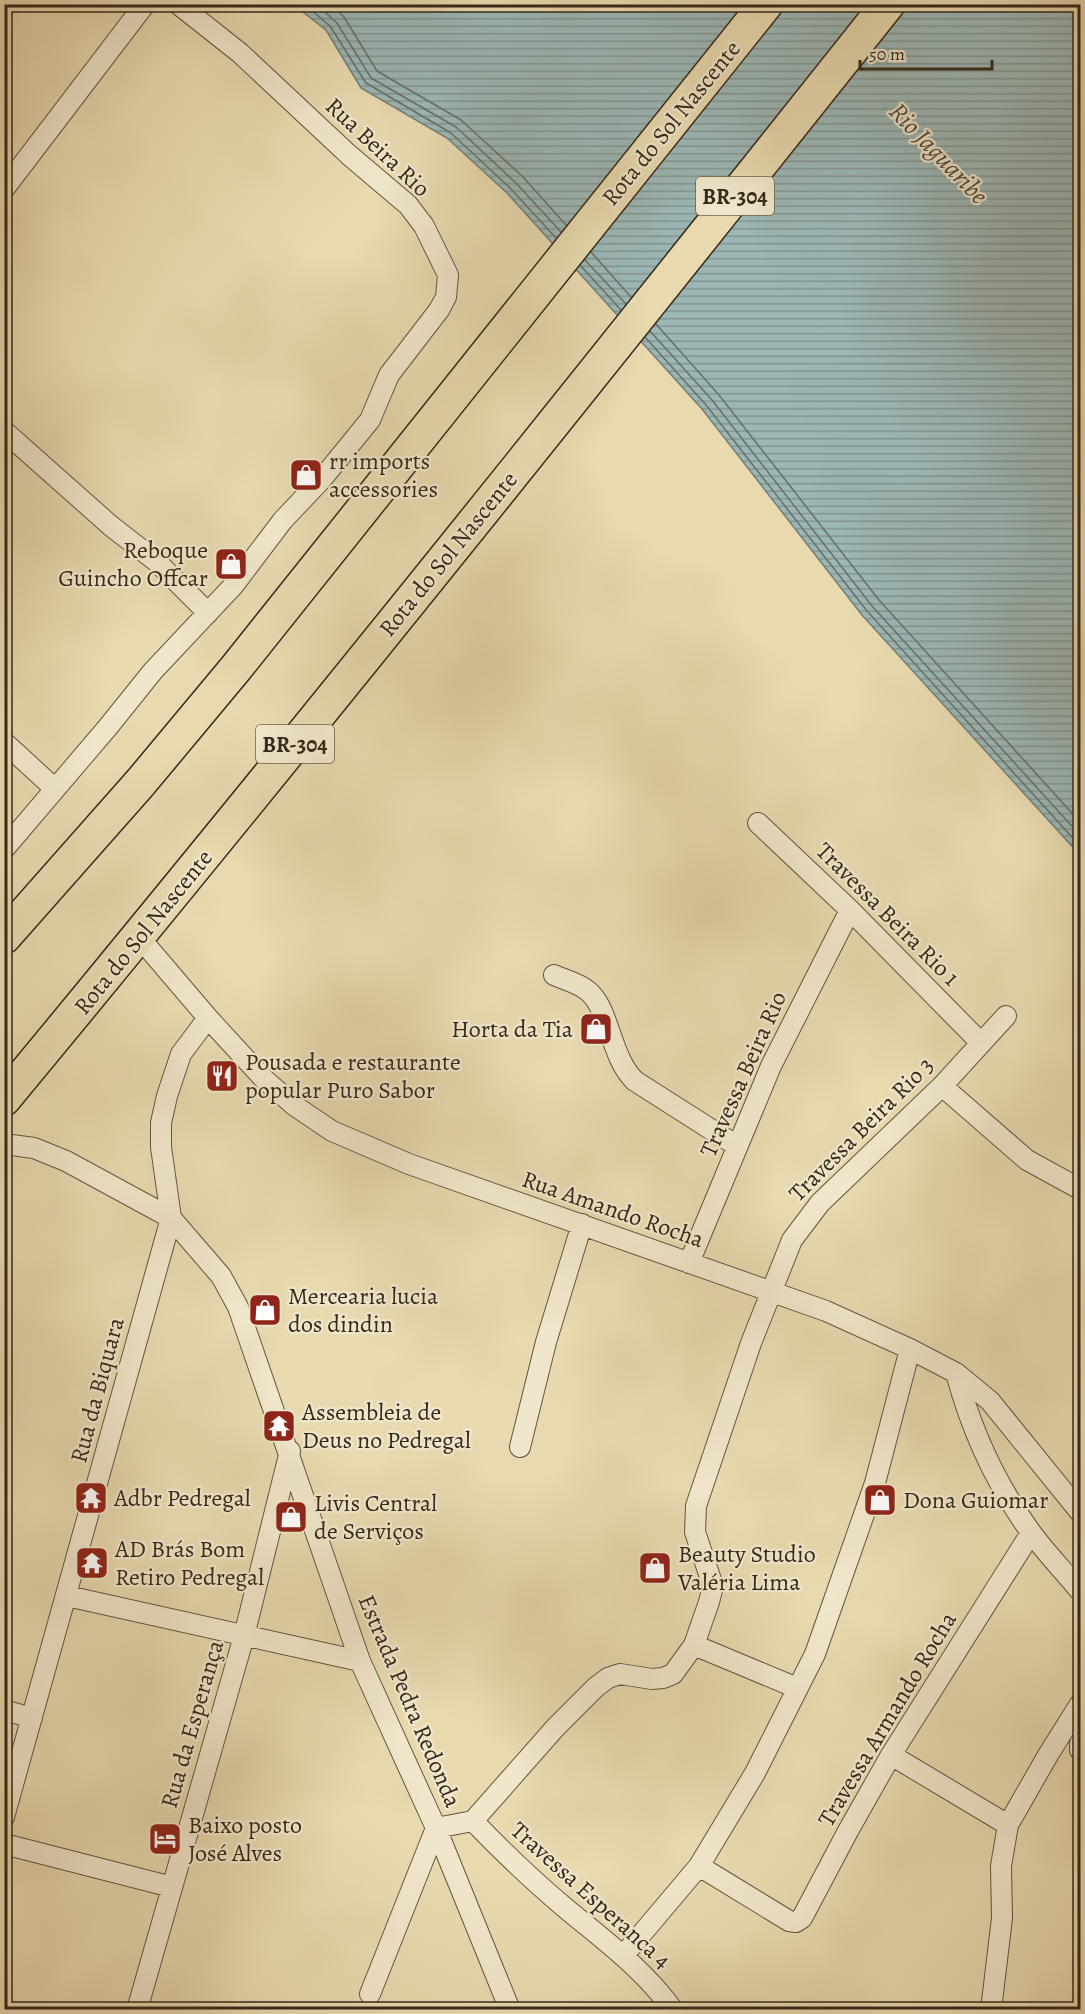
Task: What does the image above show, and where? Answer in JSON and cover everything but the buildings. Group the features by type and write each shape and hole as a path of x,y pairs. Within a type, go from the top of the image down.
{"highway":[{"name":"Rota do Sol Nascente","path":"4,937 200,712 766,4"},
{"name":"Rota do Sol Nascente","path":"4,1099 139,937 583,388 888,4"}],"street":[{"path":"4,189 145,4"},
{"name":"Rua Beira Rio","path":"4,849 153,671 233,586 283,520 321,480 370,420 389,375 439,310 446,297 448,275 424,226 408,205 349,155 240,53 178,4"},
{"path":"4,431 111,526 156,561 208,613"},
{"path":"4,742 55,789"},
{"name":"Travessa Beira Rio 1","path":"758,823 850,909 981,1043"},
{"name":"Travessa Beira Rio","path":"689,1263 776,1056 850,909"},
{"name":"Rua Amando Rocha","path":"139,937 208,1018 266,1080 294,1106 332,1131 409,1164 826,1311 910,1349 956,1373 990,1401 1080,1510"},
{"path":"554,975 583,987 591,993 602,1013 621,1063 635,1081 737,1146"},
{"name":"Travessa Beira Rio 3","path":"473,1821 555,1728 596,1687 608,1678 620,1674 652,1679 673,1674 694,1645 713,1586 695,1532 696,1506 751,1343 792,1240 820,1203 942,1086 1006,1016"},
{"path":"171,1218 160,1147 161,1123 181,1054 208,1018"},
{"path":"942,1086 1027,1160 1080,1190"},
{"path":"5,1147 34,1148 66,1161 171,1218"},
{"name":"Estrada Pedra Redonda","path":"171,1218 221,1276 238,1307 290,1452 360,1661 436,1828 510,2010"},
{"name":"Rua da Biquara","path":"4,1817 171,1218"},
{"path":"520,1447 549,1331 582,1224"},
{"path":"623,1956 699,1866 755,1773 815,1654 875,1484 910,1349"},
{"path":"956,1373 972,1426 1012,1504 1031,1533 1080,1591"},
{"name":"Rua da Esperança","path":"137,2010 244,1636 290,1452"},
{"name":"Travessa Armando Rocha","path":"699,1866 789,1921 796,1922 802,1918 891,1755 1031,1533"},
{"path":"67,1596 360,1661"},
{"path":"694,1645 797,1688"},
{"path":"991,2010 1002,1918 1001,1866 1008,1825 1080,1704"},
{"path":"4,1710 32,1718"},
{"path":"1080,1743 1080,1750"},
{"path":"891,1755 1008,1825"},
{"path":"370,1994 436,1828 473,1821"},
{"name":"Travessa Esperanca 4","path":"473,1821 514,1863 623,1956 660,1992 673,2010"},
{"path":"4,1844 172,1887"}],"water":[{"name":"Rio Jaguaribe","path":"294,5 1080,5 1080,855 862,615 702,409 507,193 447,138 361,88 326,30"}],"place":[{"name":"rr imports accessories","path":"306,475"},
{"name":"Reboque Guincho Offcar","path":"231,564"},
{"name":"Horta da Tia","path":"596,1029"},
{"name":"Pousada e restaurante popular Puro Sabor","path":"222,1076"},
{"name":"Mercearia lucia dos dindin","path":"265,1310"},
{"name":"Assembleia de Deus no Pedregal","path":"279,1426"},
{"name":"Adbr Pedregal","path":"91,1498"},
{"name":"Dona Guiomar","path":"880,1500"},
{"name":"Livis Central de Serviços","path":"291,1517"},
{"name":"AD Brás Bom Retiro Pedregal","path":"92,1563"},
{"name":"Beauty Studio Valéria Lima","path":"655,1568"},
{"name":"Baixo posto José Alves","path":"165,1839"}]}
